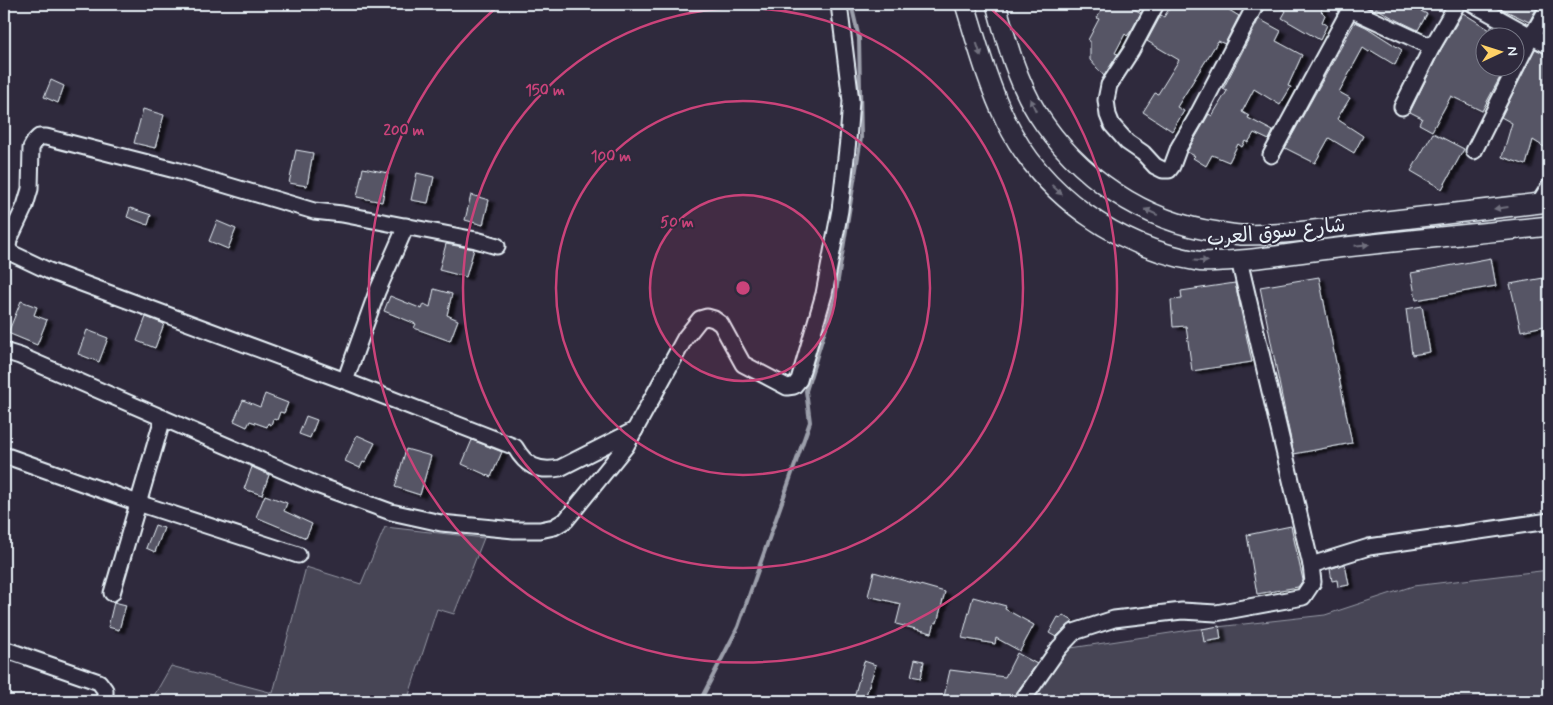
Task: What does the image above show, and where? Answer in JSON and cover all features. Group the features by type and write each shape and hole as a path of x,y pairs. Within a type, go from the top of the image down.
{"main road":[{"name":"شارع سوق العرب","path":"964,4 1006,122 1032,163 1049,183 1071,203 1112,232 1154,250 1198,262 1239,260 1549,226"},
{"path":"996,4 1013,64 1037,113 1069,155 1084,170 1103,185 1151,213 1200,229 1243,235 1291,232 1544,203"}],"street":[{"path":"4,351 20,356 316,485 392,512 441,523 514,530 540,530 554,527 566,520 626,446 685,338 700,320 707,317 721,324 743,364 787,387 794,386 799,380 824,294 840,210 848,140 850,101 839,4"},
{"path":"1156,4 1109,85 1106,100 1108,115 1112,125 1127,142 1143,153 1154,166 1163,170 1169,170 1172,166 1179,147 1256,4"},
{"path":"1402,107 1432,47 1457,4"},
{"path":"1473,4 1549,46"},
{"path":"1271,155 1349,6 1432,47"},
{"path":"1474,152 1549,6"},
{"path":"497,246 406,226 314,210 179,171 46,137 39,137 31,148 30,189 25,206 9,240 8,247 11,253 49,271 345,381 515,447 523,460 537,468 549,470 560,468 635,430"},
{"path":"1544,203 1549,187"},
{"path":"345,381 377,292 406,226"},
{"path":"1022,701 1059,648 1074,632 1114,619 1182,610 1216,613 1303,597 1313,582 1311,564 1239,260"},
{"path":"112,593 163,418"},
{"path":"4,455 138,503 298,555"},
{"path":"1311,564 1369,547 1549,521"},
{"path":"4,648 99,682 105,690 105,701"}],"shaded area":[{"path":"385,527 484,538 454,614 437,609 407,701 151,701 171,666 273,693 306,567 361,584"},
{"path":"1549,570 1549,701 1028,701 1071,648 1190,630 1325,615 1413,586"}],"building":[{"path":"1105,4 1126,4 1141,13 1131,31 1127,36 1125,34 1115,53 1118,54 1104,76 1090,60 1090,41 1088,40"},
{"path":"1172,4 1234,4 1229,10 1239,16 1225,44 1218,41 1177,107 1184,111 1172,131 1143,112 1155,93 1158,94 1179,60 1147,41 1161,15 1164,17"},
{"path":"1272,4 1324,4 1321,11 1325,15 1322,22 1327,25 1320,40 1282,18 1286,11"},
{"path":"1365,4 1407,4 1427,14 1418,30"},
{"path":"1492,4 1539,4 1529,22"},
{"path":"1463,13 1487,28 1476,28 1476,78 1500,78 1482,111 1451,96 1432,131 1419,124 1422,118 1410,112 1440,51"},
{"path":"1259,19 1281,31 1276,41 1302,55 1288,86 1291,87 1280,105 1254,89 1242,112 1249,116 1248,118 1273,131 1269,140 1254,133 1248,143 1245,141 1242,147 1238,144 1229,162 1212,155 1206,166 1193,158 1195,156 1187,152 1209,114 1212,116 1227,91 1223,89"},
{"path":"1355,22 1402,50 1395,65 1370,50 1369,52 1363,48 1339,92 1350,98 1337,119 1363,136 1354,153 1329,138 1315,163 1285,148"},
{"path":"1535,49 1549,55 1549,125 1547,130 1549,138 1544,147 1533,140 1526,165 1502,157 1512,123 1501,117 1520,78 1526,78 1526,67"},
{"path":"51,80 64,86 58,103 44,97"},
{"path":"143,109 164,115 155,148 134,143"},
{"path":"1433,133 1464,149 1442,189 1411,171"},
{"path":"296,150 313,153 307,186 289,183"},
{"path":"363,168 388,173 382,202 357,197"},
{"path":"417,173 434,177 428,203 411,200"},
{"path":"471,195 489,200 483,225 465,220"},
{"path":"130,208 151,215 148,225 127,217"},
{"path":"217,221 236,229 228,249 209,241"},
{"path":"446,244 474,249 466,277 439,270"},
{"path":"1491,258 1496,286 1416,300 1411,273"},
{"path":"1319,277 1352,443 1294,454 1260,287"},
{"path":"1549,277 1549,325 1521,331 1510,284"},
{"path":"1235,283 1252,362 1192,371 1186,326 1173,327 1171,300 1182,299 1181,291"},
{"path":"434,289 452,294 447,315 458,320 450,341 414,328 416,324 384,311 390,296 422,309 424,304 430,307"},
{"path":"21,301 37,307 34,315 47,320 37,345 8,333"},
{"path":"1422,306 1430,352 1412,355 1406,309"},
{"path":"146,317 164,324 155,348 137,341"},
{"path":"87,330 108,338 99,362 78,354"},
{"path":"265,394 288,403 284,413 280,412 277,420 273,419 271,425 268,423 267,427 250,421 247,427 234,421 243,400 260,407"},
{"path":"306,416 317,420 310,438 299,434"},
{"path":"357,435 375,443 365,463 363,462 360,468 345,461"},
{"path":"472,440 502,452 491,477 462,464"},
{"path":"406,449 431,456 420,495 395,487"},
{"path":"252,467 269,475 262,495 244,489"},
{"path":"265,495 287,503 284,511 312,524 306,538 256,517"},
{"path":"155,525 164,528 155,552 146,548"},
{"path":"1291,526 1303,580 1298,587 1257,594 1247,535"},
{"path":"1345,564 1349,585 1338,587 1337,580 1332,581 1330,569"},
{"path":"874,572 945,592 937,623 935,622 932,633 896,624 901,604 868,596"},
{"path":"973,597 1006,606 1005,609 1034,625 1020,651 996,638 995,644 962,638"},
{"path":"114,602 126,605 119,630 108,627"},
{"path":"1063,615 1073,621 1056,637 1049,633 1058,617 1061,618"},
{"path":"1219,626 1221,639 1204,642 1202,629"},
{"path":"1017,653 1037,664 1014,696 1013,701 943,701 950,670 1005,677"},
{"path":"915,659 924,661 921,678 911,676"},
{"path":"864,661 876,665 864,701 853,701"}],"waterway":[{"path":"700,701 738,627 810,422 806,391 835,298 861,138 859,38 851,4"}]}
